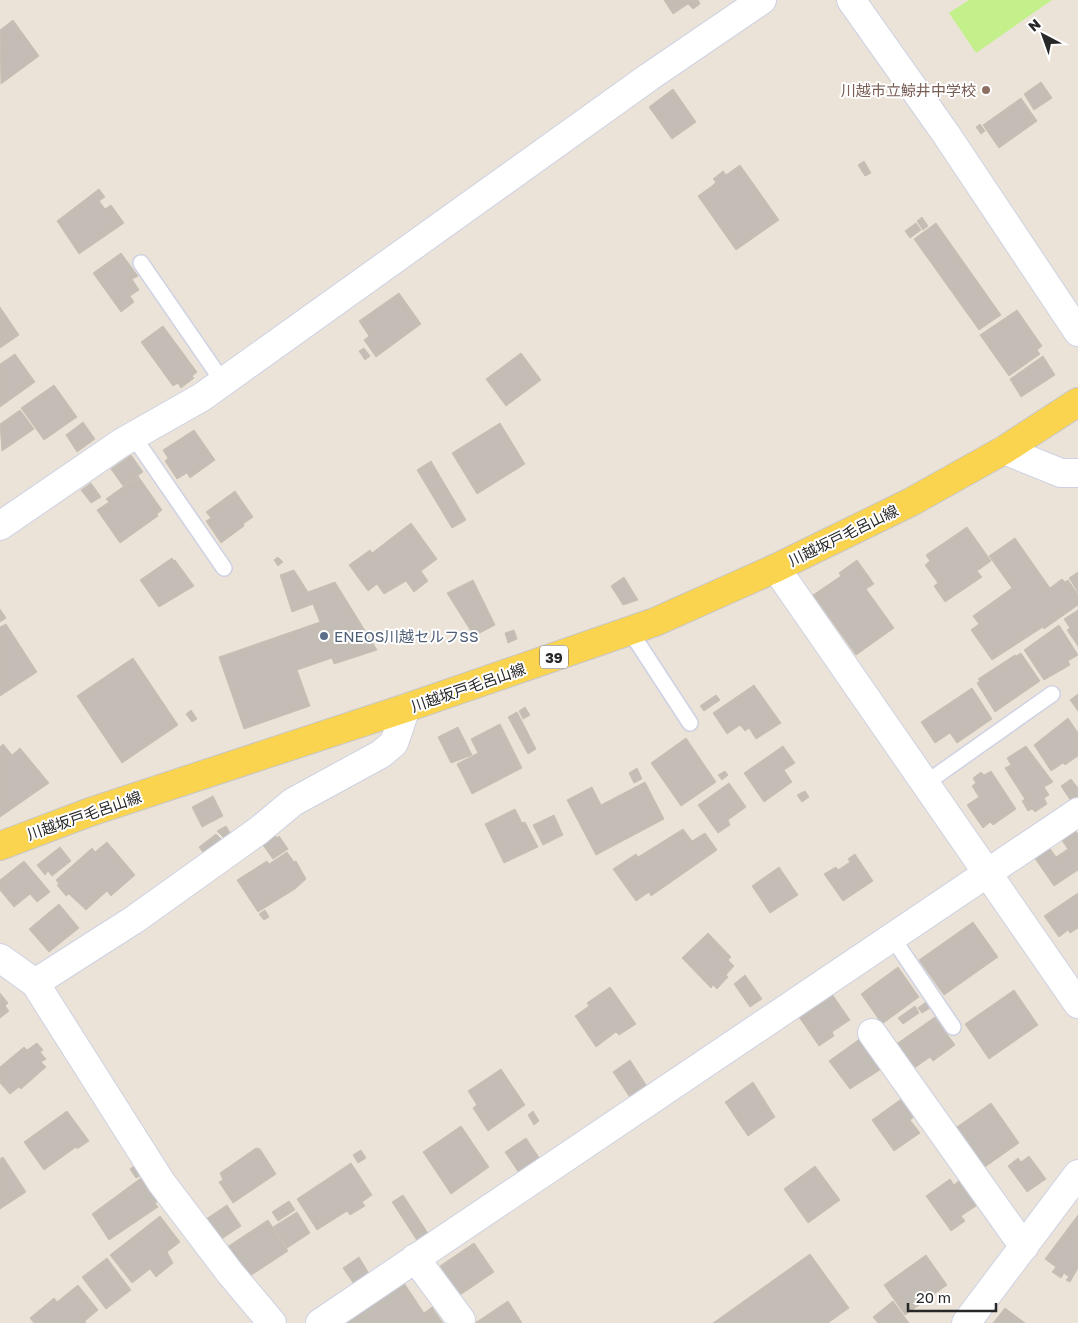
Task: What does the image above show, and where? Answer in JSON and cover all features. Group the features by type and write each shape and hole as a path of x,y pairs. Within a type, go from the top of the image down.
{"main road":[{"name":"川越坂戸毛呂山線","path":"0,846 90,812 406,708 630,631 776,568 911,502 1004,450 1078,402"}],"street":[{"path":"0,526 133,436 202,397 650,77 762,0"},
{"path":"850,0 946,134 1078,332"},
{"path":"1004,450 1062,472 1078,472"},
{"path":"776,568 1078,1004"},
{"path":"35,983 135,919 258,830 293,802 381,754 394,743 406,708"},
{"path":"320,1323 1078,812"},
{"path":"0,958 35,983 160,1182 230,1273 272,1323"},
{"path":"872,1033 1024,1247"},
{"path":"966,1323 1078,1174"},
{"path":"415,1258 461,1320"}],"lane":[{"path":"142,263 223,382"},
{"path":"133,436 224,568"},
{"path":"630,631 690,723"},
{"path":"926,783 1052,694"},
{"path":"892,937 953,1027"}],"green space":[{"path":"969,0 1052,0 976,53 949,13"}],"building":[{"path":"664,0 698,0 700,4 693,9 688,4 673,14"},
{"path":"13,20 39,56 1,84 0,30"},
{"path":"1041,82 1052,98 1034,110 1024,94"},
{"path":"673,89 696,122 672,139 649,107"},
{"path":"1021,98 1037,121 999,148 983,125"},
{"path":"980,124 985,131 981,134 976,127"},
{"path":"864,161 871,173 865,176 858,165"},
{"path":"740,165 779,220 736,250 698,196 716,182 713,179 723,171 726,175"},
{"path":"99,189 105,197 99,201 105,209 111,205 124,223 79,254 57,221"},
{"path":"922,217 928,226 923,230 917,221"},
{"path":"916,223 921,230 910,238 905,231"},
{"path":"936,223 1001,315 979,330 914,239"},
{"path":"121,253 138,276 132,279 139,290 130,296 134,302 121,312 93,273"},
{"path":"399,293 421,324 376,357 364,340 369,336 359,321"},
{"path":"0,307 19,335 0,348"},
{"path":"1017,310 1042,346 1037,350 1040,354 1009,376 980,335"},
{"path":"163,326 197,372 192,376 194,378 181,388 178,383 173,386 141,342"},
{"path":"364,348 370,356 365,360 359,351"},
{"path":"521,353 541,380 506,406 486,379"},
{"path":"15,354 35,382 0,407 0,364"},
{"path":"1043,356 1055,375 1021,397 1010,379"},
{"path":"54,385 77,417 44,440 21,408"},
{"path":"20,410 34,429 2,451 0,424"},
{"path":"83,422 95,439 77,452 66,435"},
{"path":"500,423 525,464 477,494 452,453"},
{"path":"194,430 215,460 190,478 187,473 177,479 165,461 168,458 163,450"},
{"path":"131,455 143,472 123,486 111,469"},
{"path":"431,461 466,520 452,528 417,470"},
{"path":"138,476 162,510 157,514 158,516 120,543 97,510 109,502 106,499"},
{"path":"91,483 101,497 91,503 81,490"},
{"path":"235,491 253,517 221,543 206,521 211,518 206,512"},
{"path":"411,523 437,559 421,571 428,581 414,592 406,581 384,594 377,584 368,591 349,565 370,550 372,553"},
{"path":"967,527 991,561 977,571 982,577 945,602 934,586 938,583 925,565 930,561 926,555"},
{"path":"1015,538 1050,588 1062,579 1065,582 1068,580 1078,594 1078,605 1044,629 1043,627 992,660 971,630 979,624 973,616 1012,588 989,556"},
{"path":"278,557 283,562 278,566 274,560"},
{"path":"172,558 194,586 159,607 140,580"},
{"path":"857,560 874,584 866,589 894,628 856,655 813,595 841,576 839,573"},
{"name":"ENEOS川越セルフSS","path":"294,570 308,592 335,582 377,650 334,664 332,658 297,670 310,706 244,729 219,657 320,622 313,604 292,612 280,575"},
{"path":"1078,572 1078,592 1069,578"},
{"path":"624,577 638,600 623,605 611,586"},
{"path":"473,580 495,625 474,636 447,593"},
{"path":"0,609 6,618 0,622"},
{"path":"1078,610 1078,646 1067,630 1070,628 1064,619"},
{"path":"6,624 37,672 0,696 0,627"},
{"path":"1059,625 1078,655 1068,661 1070,665 1044,680 1024,650"},
{"path":"514,630 517,639 508,643 505,633"},
{"path":"1021,653 1040,681 995,712 977,683 980,681 978,679"},
{"path":"133,658 178,725 122,763 77,696"},
{"path":"754,685 781,723 756,739 749,728 745,731 740,725 727,734 713,713"},
{"path":"972,688 992,719 957,743 950,733 935,743 921,722"},
{"path":"1078,694 1078,711 1070,700"},
{"path":"716,695 720,700 704,711 700,706"},
{"path":"525,707 530,715 523,719 519,711"},
{"path":"191,710 197,719 192,722 186,714"},
{"path":"517,712 536,749 528,754 508,717"},
{"path":"1068,718 1078,733 1078,756 1065,765 1063,763 1051,771 1034,745"},
{"path":"500,724 522,768 472,794 457,764 478,753 471,739"},
{"path":"458,727 472,755 451,763 438,737"},
{"path":"686,738 716,782 681,806 651,763"},
{"path":"3,744 12,755 20,748 49,783 0,817 0,747"},
{"path":"783,746 795,763 784,770 792,782 764,802 744,773"},
{"path":"1026,746 1053,782 1044,787 1049,795 1044,798 1047,804 1035,812 1032,809 1028,811 1022,801 1025,799 1005,768 1011,765 1007,758"},
{"path":"637,768 642,779 634,783 629,773"},
{"path":"725,771 728,775 722,780 718,775"},
{"path":"991,771 1016,809 993,825 990,822 983,828 967,805 979,797 972,786 976,783 973,778 981,772 984,775"},
{"path":"1071,779 1078,788 1078,796 1071,801 1061,786"},
{"path":"645,782 664,819 596,855 567,800 592,787 601,805"},
{"path":"729,783 746,807 728,820 730,825 718,833 698,805"},
{"path":"805,791 809,797 802,802 797,795"},
{"path":"213,796 223,816 202,827 192,807"},
{"path":"515,809 522,823 525,822 538,847 504,863 485,824"},
{"path":"554,815 563,835 543,845 533,825"},
{"path":"226,826 232,836 226,840 217,831"},
{"path":"683,829 692,841 705,833 717,850 651,896 649,892 636,901 613,869 636,854 638,857"},
{"path":"1075,830 1078,834 1078,870 1054,886 1034,857 1049,847 1056,857 1068,849 1061,839"},
{"path":"273,832 277,838 279,836 288,849 273,859 260,841"},
{"path":"216,834 223,841 205,855 199,847"},
{"path":"107,842 135,875 111,896 107,891 86,910 69,894 66,896 57,885 59,884 56,880 92,848 95,852"},
{"path":"60,847 71,861 52,876 48,871 45,875 37,865"},
{"path":"287,852 294,862 296,861 306,879 295,889 258,912 237,880 267,861 269,864"},
{"path":"855,854 873,881 843,901 824,874 836,867 838,870 850,862 848,859"},
{"path":"24,861 50,892 37,902 30,894 14,907 0,890 0,880"},
{"path":"779,867 798,895 770,913 752,886"},
{"path":"1078,893 1078,928 1070,933 1068,930 1059,937 1044,916"},
{"path":"59,904 79,928 49,952 29,929"},
{"path":"265,910 269,917 264,920 259,914"},
{"path":"973,922 998,957 944,995 919,960"},
{"path":"708,933 731,957 728,960 734,966 726,975 728,977 717,989 713,985 711,988 682,958"},
{"path":"898,967 919,997 882,1024 861,994"},
{"path":"745,975 762,999 750,1007 734,984"},
{"path":"610,987 636,1024 619,1035 616,1032 596,1047 575,1016 589,1006 587,1003"},
{"path":"1014,990 1038,1025 989,1059 965,1024"},
{"path":"0,993 8,1003 5,1006 9,1011 0,1018"},
{"path":"832,994 850,1020 832,1032 834,1036 819,1046 799,1017"},
{"path":"926,1002 930,1008 922,1013 918,1008"},
{"path":"915,1006 919,1013 903,1024 898,1018"},
{"path":"935,1017 955,1045 933,1061 930,1057 913,1069 895,1045"},
{"path":"861,1038 883,1068 850,1089 829,1061"},
{"path":"37,1043 43,1050 40,1052 46,1059 41,1062 46,1067 21,1089 19,1087 10,1094 0,1083 0,1067 24,1047 27,1050"},
{"path":"630,1060 650,1091 633,1102 613,1072"},
{"path":"501,1069 525,1105 488,1131 473,1108 477,1105 468,1091"},
{"path":"753,1082 775,1117 748,1136 725,1102"},
{"path":"904,1097 916,1115 910,1120 920,1133 894,1151 872,1120"},
{"path":"991,1103 1019,1143 982,1169 954,1129"},
{"path":"67,1111 89,1141 77,1149 76,1147 44,1170 24,1142"},
{"path":"533,1111 539,1121 534,1125 528,1115"},
{"path":"461,1126 489,1167 451,1194 423,1152"},
{"path":"526,1138 540,1159 519,1173 505,1152"},
{"path":"256,1148 260,1149 276,1174 233,1203 219,1182 223,1180 220,1173"},
{"path":"361,1150 366,1158 358,1163 353,1155"},
{"path":"1029,1156 1046,1179 1027,1192 1008,1166 1018,1158 1021,1162"},
{"path":"3,1157 26,1192 0,1209 0,1159"},
{"path":"351,1163 372,1195 362,1202 365,1206 350,1215 347,1211 317,1230 297,1199"},
{"path":"137,1164 143,1174 136,1178 130,1169"},
{"path":"815,1166 840,1200 808,1223 784,1189"},
{"path":"141,1178 158,1201 155,1203 158,1207 109,1240 92,1214"},
{"path":"950,1179 954,1185 961,1179 979,1204 961,1216 965,1221 951,1231 926,1196"},
{"path":"403,1195 431,1238 420,1245 392,1202"},
{"path":"289,1201 295,1210 278,1221 272,1212"},
{"path":"227,1205 241,1226 220,1240 206,1219"},
{"path":"297,1212 310,1233 287,1248 273,1227"},
{"path":"1078,1215 1078,1268 1070,1282 1066,1280 1069,1277 1064,1273 1061,1278 1052,1272 1056,1267 1045,1259"},
{"path":"160,1216 180,1242 167,1252 173,1263 156,1277 150,1269 132,1283 110,1255"},
{"path":"268,1220 288,1251 247,1278 227,1247"},
{"path":"474,1243 494,1272 460,1295 440,1266"},
{"path":"810,1254 849,1308 828,1323 713,1323"},
{"path":"926,1255 947,1285 905,1315 884,1285"},
{"path":"359,1257 371,1277 356,1287 343,1268"},
{"path":"107,1258 131,1290 106,1309 82,1277"},
{"path":"404,1283 424,1313 432,1307 443,1323 344,1323"},
{"path":"78,1285 98,1310 85,1321 86,1323 34,1323 30,1318 54,1298 57,1302"},
{"path":"508,1301 522,1323 475,1323"},
{"path":"893,1301 909,1323 878,1323 873,1317"},
{"path":"1005,1308 1025,1323 993,1323"}],"place":[{"name":"川越市立鯨井中学校","path":"986,90"},
{"name":"ENEOS川越セルフSS","path":"324,636"}]}
